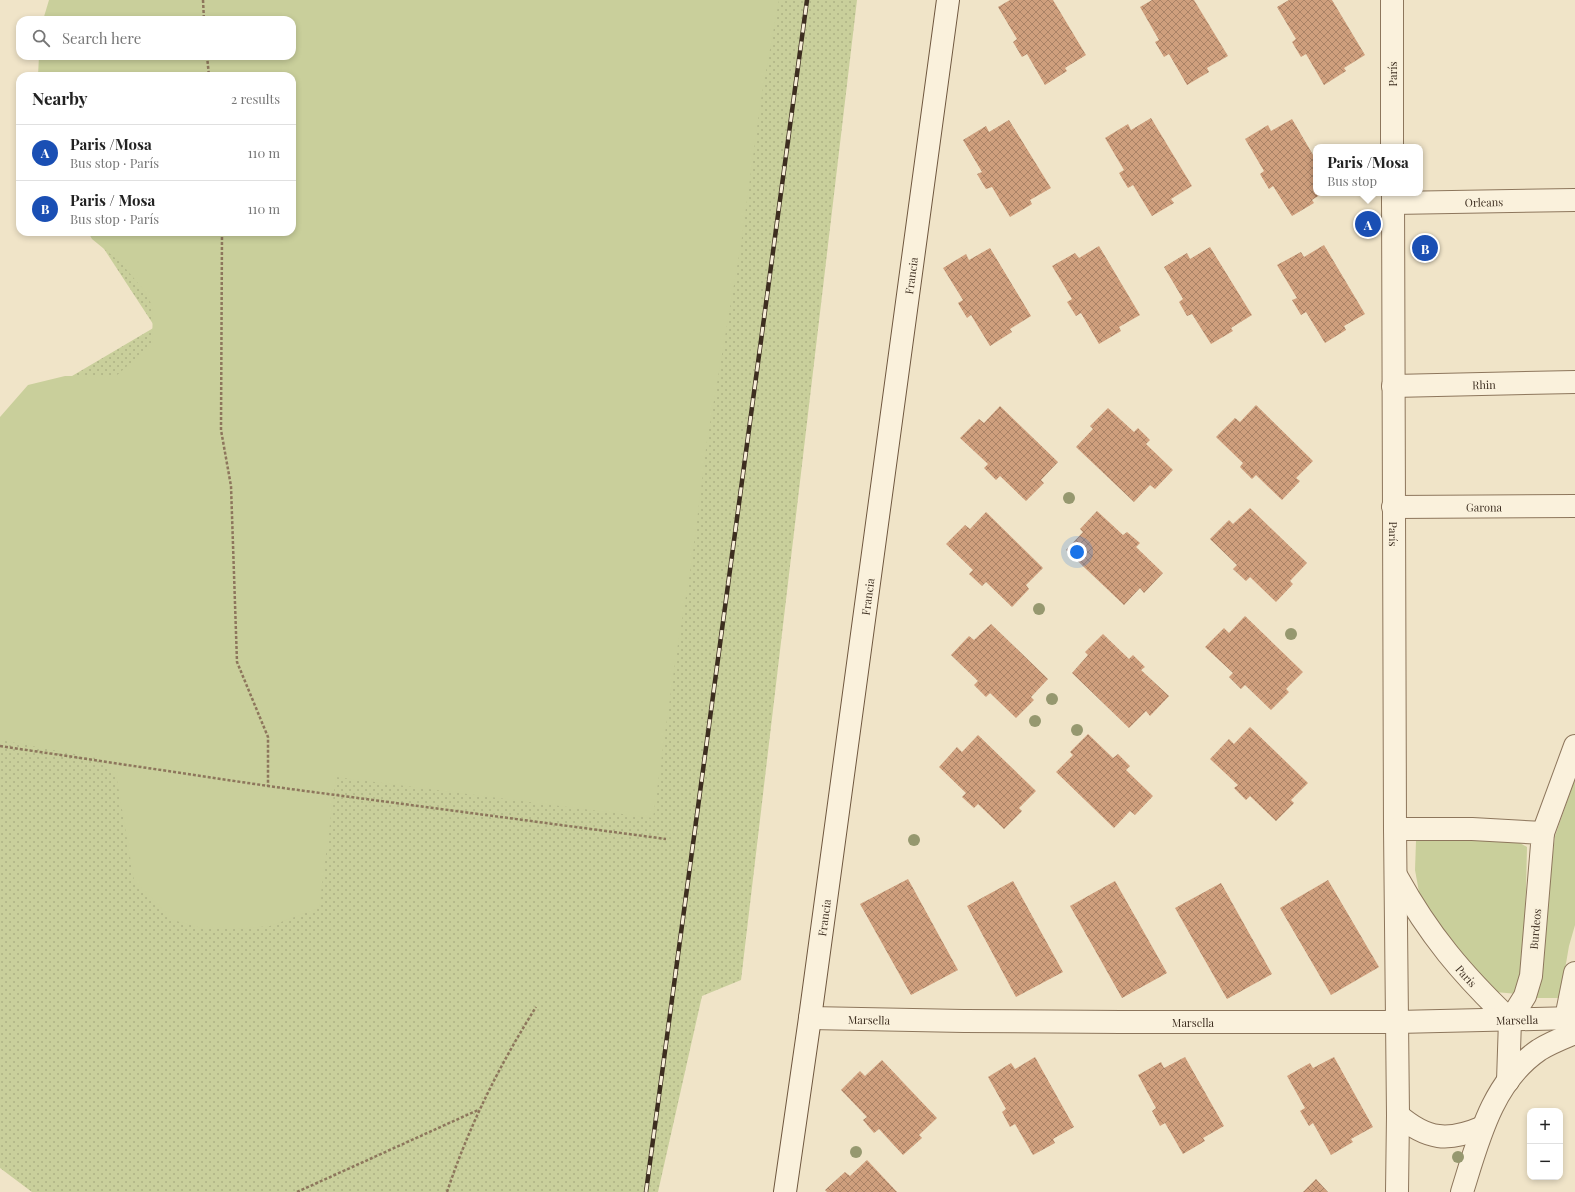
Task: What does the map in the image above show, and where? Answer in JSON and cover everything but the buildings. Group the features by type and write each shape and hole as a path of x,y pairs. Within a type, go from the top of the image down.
{"street":[{"name":"Francia","path":"785,1192 948,0"},
{"path":"1378,0 1392,74"},
{"name":"París","path":"1392,0 1392,144"},
{"name":"París","path":"1393,198 1395,829 1398,1116 1397,1192"},
{"name":"Orleans","path":"1393,198 1575,200"},
{"name":"Rhin","path":"1393,386 1575,382"},
{"name":"Garona","path":"1394,507 1575,506"},
{"name":"Burdeos","path":"1510,1020 1526,996 1531,976 1542,833 1575,746"},
{"path":"1395,829 1472,829 1542,833"},
{"name":"París","path":"1396,875 1428,928 1446,953 1476,987 1510,1020"},
{"path":"1462,1192 1483,1127 1494,1102 1508,1081 1523,1064 1572,1023 1575,973"},
{"name":"Marsella","path":"810,1018 980,1021 1397,1022 1510,1020 1572,1023"},
{"path":"1508,1081 1510,1020"},
{"path":"1398,1116 1412,1127 1429,1134 1448,1137 1466,1134 1483,1127"}],"path":[{"path":"203,0 204,16"},
{"path":"207,60 209,72"},
{"path":"222,236 221,430 231,486 236,662 268,737 268,786"},
{"path":"0,746 268,786 666,839"},
{"path":"447,1192 458,1160 479,1110 515,1040 536,1008"},
{"path":"297,1192 479,1110"}],"green space":[{"path":"49,0 779,0 761,99 741,244 707,441 692,560 676,656 653,818 336,777 319,908 270,926 236,929 205,929 173,920 134,880 116,774 101,759 0,740 0,417 28,385 65,376 116,376 152,344 153,307 143,289 120,262 90,236 296,236 296,72 38,72 39,60 296,60 296,16 44,16"},
{"path":"69,0 857,0 741,980 702,996 658,1192 32,1192 0,1168 0,590 50,389 155,327 96,236 296,236 296,72 292,72 292,60 296,60 296,16 247,16"},
{"path":"1575,779 1575,925 1569,946 1560,998 1535,998 1555,836"},
{"path":"1513,839 1527,847 1524,975 1518,994 1495,992 1452,948 1419,892 1415,870 1416,841"}],"railway":[{"path":"646,1192 807,0"}],"place":[{"name":"Paris /Mosa","path":"1368,224"},
{"name":"Paris / Mosa","path":"1425,248"}]}
